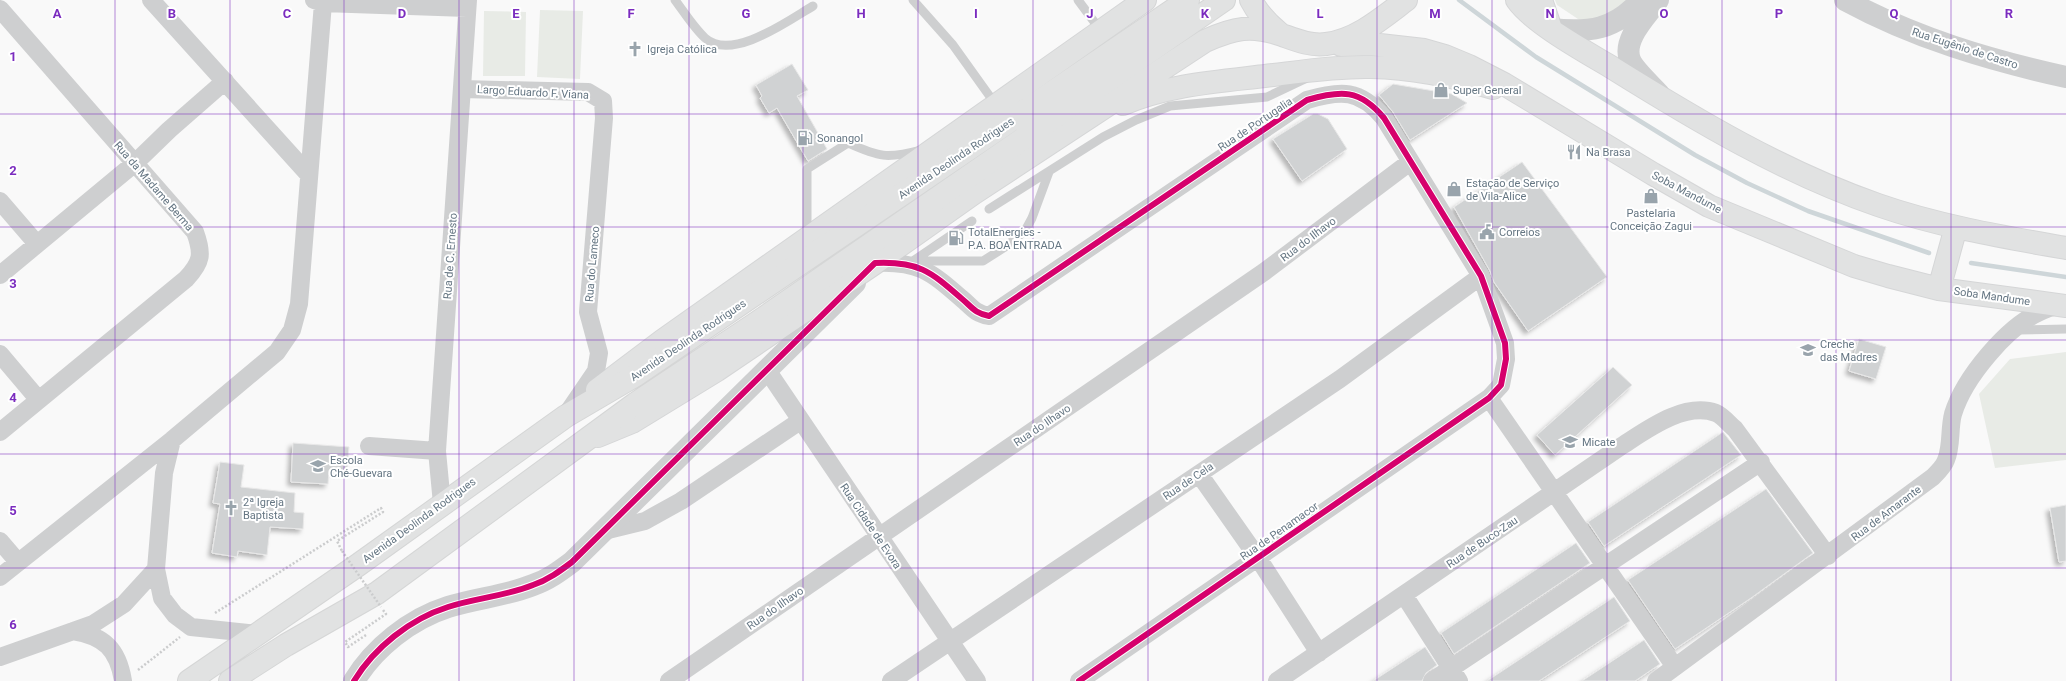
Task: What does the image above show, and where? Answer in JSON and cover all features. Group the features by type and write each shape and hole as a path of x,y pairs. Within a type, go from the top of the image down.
{"main road":[{"name":"Avenida Deolinda Rodrigues","path":"189,681 358,565 566,416 636,375 1054,116 1188,0"},
{"name":"Avenida Deolinda Rodrigues","path":"230,681 286,645 377,593 635,404 755,324 1224,0"},
{"path":"1251,0 1266,22 1282,35"},
{"path":"1326,44 1357,34 1406,0"},
{"path":"1517,0 1530,15 1665,101 1742,145 1797,172 1954,235 2066,248"},
{"path":"1542,0 1551,29"},
{"path":"566,416 613,377 1141,2"},
{"name":"Soba Mandume","path":"1054,116 1229,30 1258,28 1310,44 1399,47 1446,56 1504,84 1709,206 1854,266 1888,276 1942,280 2063,306"},
{"path":"581,443 632,422 710,374 875,263 974,193 1054,116 1125,103 1157,92 1224,80 1369,67 1436,74 1501,91 1546,110"},
{"path":"1942,280 1954,235"}],"street":[{"path":"151,0 309,175"},
{"path":"1551,29 1579,31 1605,28 1632,11 1641,0"},
{"path":"1658,0 1630,41 1628,52 1630,62 1665,101"},
{"name":"Rua Eugênio de Castro","path":"1845,0 1875,16 1931,40 2008,64 2066,77"},
{"path":"0,577 172,440 277,352 292,330 299,304 309,175 319,2 467,4"},
{"name":"Rua de C. Ernesto","path":"442,504 437,450 467,4"},
{"name":"Rua da Madame Berma","path":"0,9 195,232 199,244 200,256 196,268 186,279 38,399 0,432"},
{"path":"0,275 135,163 169,130 225,81"},
{"name":"Largo Eduardo F. Viana","path":"462,89 588,92 603,101"},
{"name":"Rua de Portugalia","path":"875,263 911,262 929,271 944,282 978,313 989,316 1307,100 1333,93 1357,96 1374,106 1384,118 1481,276 1505,343 1506,359 1501,385 1489,398"},
{"name":"Rua do Lameco","path":"566,416 596,371 599,353 588,312 604,118 603,101"},
{"name":"Rua do Ilhavo","path":"669,681 1264,272 1410,162"},
{"path":"0,201 37,244"},
{"path":"354,681 374,654 408,626 428,615 448,607 534,585 560,571 604,531 686,448 875,263"},
{"name":"Rua de Cela","path":"891,681 949,640 1340,379 1481,276"},
{"name":"Rua de Amarante","path":"1656,681 1828,556 1933,477 1946,460 1953,414 1966,387 1981,364 2014,330 2041,311 2063,306"},
{"path":"0,354 38,399"},
{"name":"Rua Cidade de Evora","path":"767,370 977,681"},
{"path":"1489,398 1675,668"},
{"name":"Rua de Penamacor","path":"1080,681 1489,398"},
{"name":"Rua de Buco-Zau","path":"1277,681 1654,425 1691,410 1704,410 1717,414 1735,429 1761,462"},
{"path":"604,531 645,521 681,501 800,421"},
{"path":"172,440 164,473 156,569 162,598 175,616 193,627 258,634"},
{"path":"369,446 437,450"},
{"path":"1432,681 1455,675 1604,565 1761,462 1828,556"},
{"path":"1199,474 1258,558 1319,653"},
{"path":"0,541 18,562"},
{"path":"0,657 93,624 112,614 135,594 156,569"},
{"path":"1404,595 1455,675"},
{"path":"72,631 94,636 109,647 117,658 123,681"}],"lane":[{"path":"675,0 705,38 713,43 729,45 751,42 813,6"},
{"path":"913,0 953,46 996,105"},
{"path":"1078,0 1101,31"},
{"path":"989,209 1103,137 1136,120 1170,106 1267,97 1325,70"},
{"path":"807,239 807,169 848,143 871,154 897,156 943,143"},
{"path":"911,262 983,261 1005,247 1024,231 1032,218 1049,172"},
{"path":"911,262 972,221"},
{"path":"2014,330 2066,329"}],"path":[{"path":"123,681 193,627 381,508 383,512 337,541 342,551 381,607"},
{"path":"345,642 386,614"}],"shaded area":[{"path":"1555,0 1634,0 1612,16 1581,21 1557,5"},
{"path":"540,10 583,11 580,79 537,77"},
{"path":"484,11 526,12 525,76 483,76"},
{"path":"2066,352 2066,460 1995,468 1979,394 2010,359"}],"building":[{"path":"792,64 808,90 797,96 827,149 808,161 777,108 769,113 760,98 762,96 756,85"},
{"path":"1393,84 1452,94 1467,103 1410,140 1393,112 1379,95"},
{"path":"1313,114 1318,114 1328,119 1347,149 1302,181 1273,139"},
{"path":"1522,162 1607,277 1528,331 1494,282 1490,271 1454,207"},
{"path":"1859,339 1886,347 1876,379 1849,371"},
{"path":"1613,367 1632,385 1555,455 1537,435"},
{"path":"1723,432 1741,455 1604,546 1588,522"},
{"path":"293,443 349,447 347,471 329,470 328,484 291,482"},
{"path":"220,462 244,465 241,487 295,493 294,512 304,513 303,529 270,527 267,555 238,551 237,557 212,553 220,504 213,503"},
{"path":"1766,489 1813,553 1751,598 1675,649 1628,580"},
{"path":"2066,505 2066,561 2059,562 2050,508"},
{"path":"1576,543 1590,563 1454,654 1441,633"},
{"path":"1614,597 1630,621 1539,681 1487,681"},
{"path":"1644,640 1660,664 1635,681 1582,681"},
{"path":"1425,647 1437,665 1426,673 1422,681 1373,681"}],"waterway":[{"path":"1459,0 1536,57 1695,155 1747,183 1808,211 1929,253"},
{"path":"1971,263 2066,277"}],"cycle path":[{"path":"354,681 362,669 383,646 394,636 420,619 448,607 523,589 544,581 572,562 875,263 902,264 913,266 922,270 941,281 976,311 989,316 1307,100 1340,94 1349,94 1358,97 1375,108 1384,118 1481,276 1505,343 1506,359 1501,385 1489,398 1079,681"}],"place":[{"name":"Igreja Católica","path":"635,49"},
{"name":"Super General","path":"1441,90"},
{"name":"Sonangol","path":"805,138"},
{"name":"Na Brasa","path":"1574,152"},
{"name":"Estação de Serviço de Vila-Alice","path":"1454,189"},
{"name":"Pastelaria Conceição Zagui","path":"1651,196"},
{"name":"Correios","path":"1487,232"},
{"name":"TotalEnergies - P.A. BOA ENTRADA","path":"956,238"},
{"name":"Creche das Madres","path":"1808,350"},
{"name":"Micate","path":"1570,442"},
{"name":"Escola Ché-Guevara","path":"318,466"},
{"name":"2ª Igreja Baptista","path":"231,508"}]}
